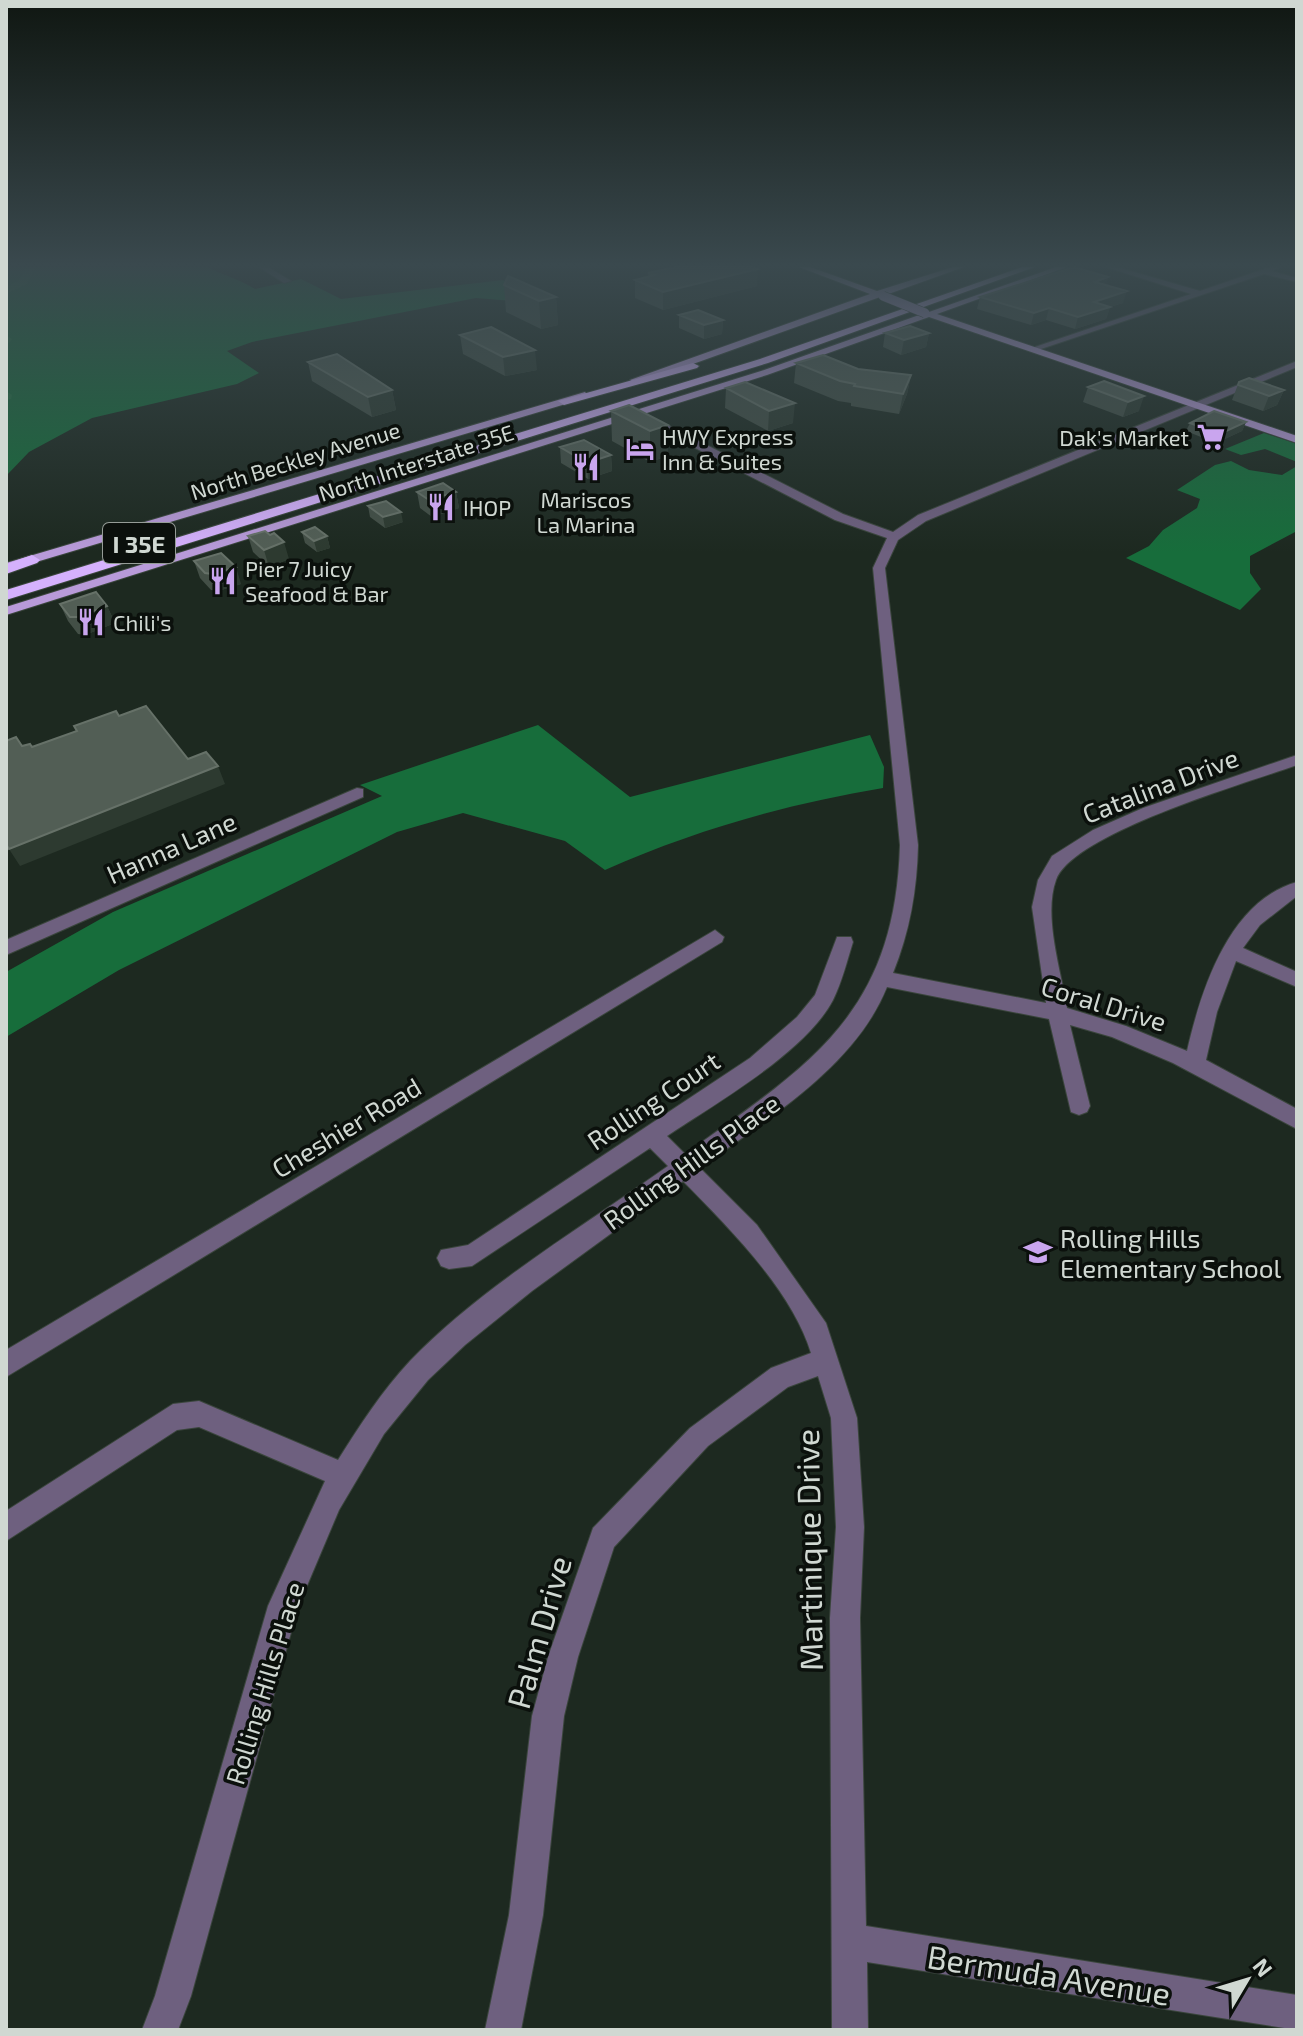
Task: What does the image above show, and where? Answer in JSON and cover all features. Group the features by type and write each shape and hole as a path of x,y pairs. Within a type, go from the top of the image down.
{"highway":[{"path":"564,401 706,362"},
{"name":"I 35E","path":"6,583 736,362"},
{"name":"I 35E","path":"6,595 758,362"},
{"path":"405,486 770,362"},
{"path":"6,568 32,560"}],"main road":[{"name":"North Beckley Avenue","path":"32,560 689,362"},
{"name":"North Interstate 35E","path":"6,611 795,362"},
{"path":"1082,362 1297,440"},
{"path":"1199,403 1297,432"}],"street":[{"path":"637,414 839,517 893,536 922,518 1297,364"},
{"name":"Rolling Hills Place","path":"160,2030 173,1996 283,1606 329,1500 384,1414 419,1371 456,1336 523,1283 806,1076 852,1028 871,1003 895,945 908,888 909,845 879,568 882,554 893,536"},
{"name":"Catalina Drive","path":"1079,1106 1058,1014 1041,907 1047,880 1058,860 1089,839 1149,812 1297,760"},
{"name":"Hanna Lane","path":"9,941 357,793"},
{"path":"1195,1064 1204,1019 1221,967 1230,950 1247,927 1273,903 1297,888"},
{"name":"Cheshier Road","path":"6,1364 715,937"},
{"name":"Rolling Court","path":"449,1258 472,1255 757,1064 804,1023 824,998 844,942"},
{"path":"1230,950 1297,980"},
{"name":"Coral Drive","path":"881,978 1058,1014 1145,1042 1195,1064 1297,1120"},
{"name":"Martinique Drive","path":"652,1135 749,1233 782,1277 817,1332 844,1418 850,1527 845,1618 850,2030"},
{"name":"Palm Drive","path":"503,2030 526,1915 548,1716 568,1643 603,1538 699,1437 780,1377 824,1361"},
{"path":"6,1527 173,1417 199,1414 344,1476"},
{"name":"Bermuda Avenue","path":"848,1941 1297,2013"}],"green space":[{"path":"6,362 243,362 259,373 237,384 92,418 29,452 6,476"},
{"path":"1264,433 1297,444 1297,462 1265,449 1241,455 1225,449"},
{"path":"1231,461 1249,470 1282,475 1297,466 1297,531 1250,556 1250,573 1261,589 1240,610 1126,558 1149,546 1163,530 1197,508 1200,499 1177,490 1215,465"},
{"path":"538,725 630,797 870,735 884,767 883,788 742,820 605,870 565,841 463,813 397,832 119,970 6,1037 6,972 113,912 382,796 360,785"}],"building":[{"path":"308,362 349,362 392,390 368,397"},
{"path":"841,362 858,369 911,375 903,394 854,386 796,363"},
{"path":"1249,378 1284,390 1269,396 1238,385"},
{"path":"1104,381 1144,396 1128,402 1088,387"},
{"path":"745,382 795,403 769,411 726,388"},
{"path":"629,405 668,425 650,431 611,411"},
{"path":"1214,411 1246,422 1220,434 1190,423"},
{"path":"584,440 611,455 587,463 560,447"},
{"path":"443,483 456,492 429,500 417,492"},
{"path":"386,501 401,512 383,517 368,506"},
{"path":"315,527 327,536 314,541 302,532"},
{"path":"265,531 270,535 274,533 284,542 264,550 248,536"},
{"path":"221,553 236,567 205,573 194,561"},
{"path":"96,592 107,606 70,617 60,604"},
{"path":"146,706 188,759 206,752 218,766 9,849 6,844 6,741 16,737 22,746 30,744 32,747 77,731 74,726 116,711 119,716"}],"place":[{"name":"Dak's Market","path":"1211,437"},
{"name":"HWY Express Inn & Suites","path":"640,449"},
{"name":"Mariscos La Marina","path":"586,467"},
{"name":"IHOP","path":"441,507"},
{"name":"Pier 7 Juicy Seafood & Bar","path":"223,581"},
{"name":"Chili's","path":"91,622"},
{"name":"Rolling Hills Elementary School","path":"1038,1252"}]}
